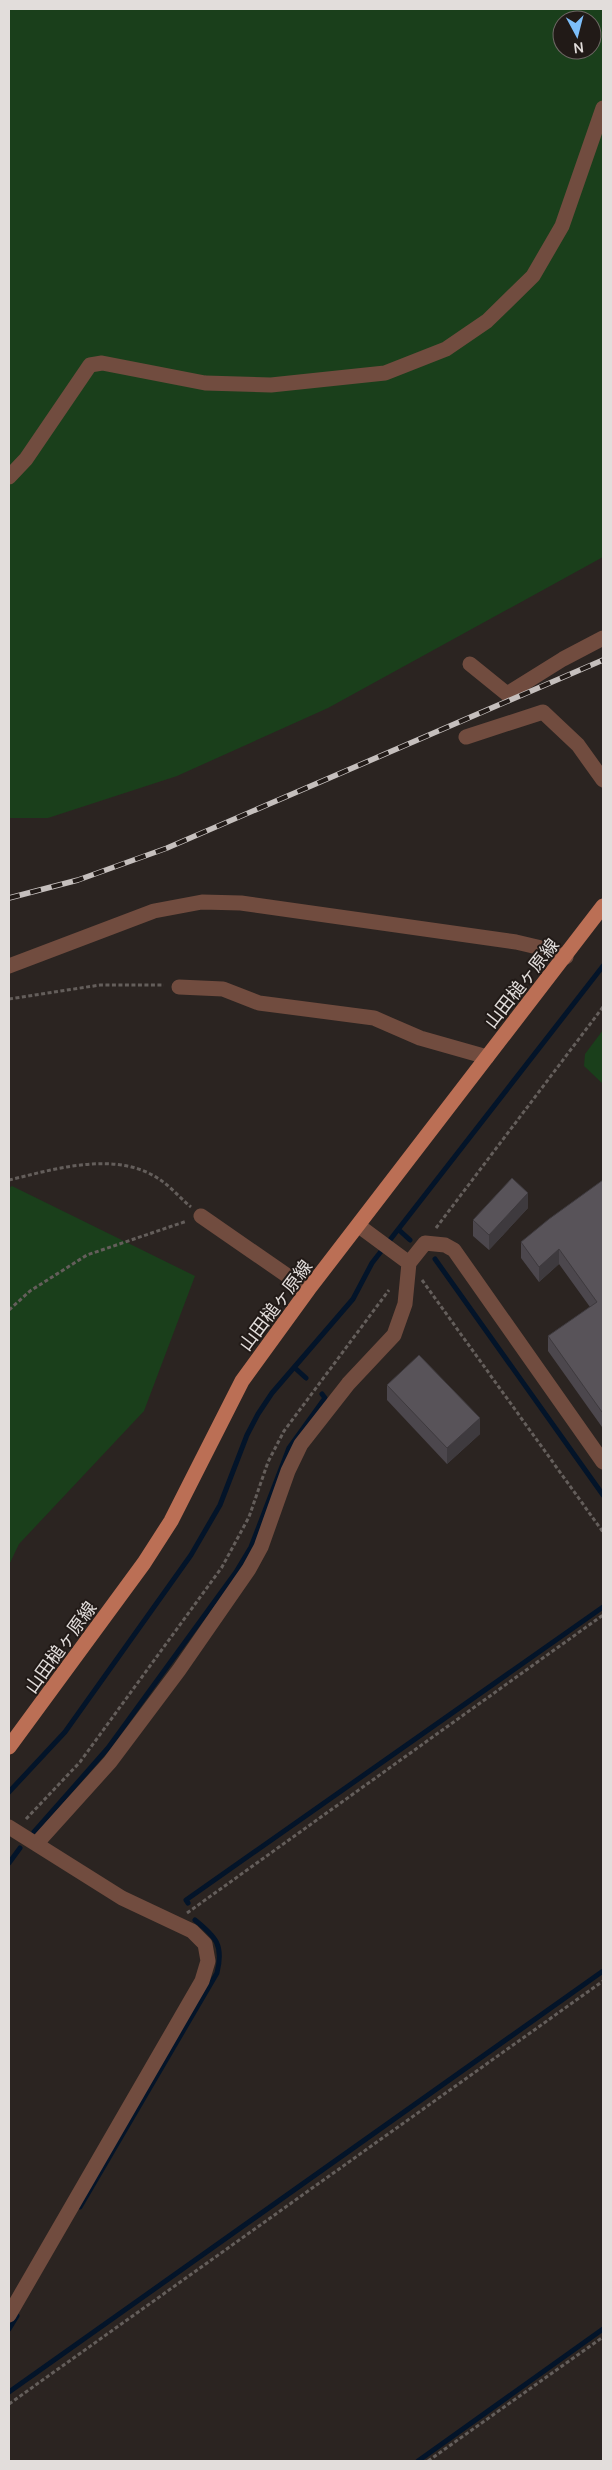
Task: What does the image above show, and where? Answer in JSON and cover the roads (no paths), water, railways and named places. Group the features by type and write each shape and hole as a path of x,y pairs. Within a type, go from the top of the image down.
{"main road":[{"name":"山田槌ヶ原線","path":"9,1747 144,1563 171,1521 242,1381 308,1290 566,957 603,906"}],"street":[{"path":"9,477 26,459 90,365 102,363 205,383 270,385 385,373 446,349 486,321 533,276 562,226 603,108"},
{"path":"470,664 507,694 563,659 603,638"},
{"path":"466,737 543,712 578,745 603,780"},
{"path":"9,966 154,911 202,902 240,904 506,941 550,950 566,957"},
{"path":"179,987 223,989 258,1003 374,1018 420,1038 487,1057"},
{"path":"201,1216 308,1290"},
{"path":"359,1226 405,1260"},
{"path":"37,1843 110,1762 179,1670 249,1569 261,1547 288,1470 301,1444 348,1384 394,1335 405,1304 405,1260 425,1243 445,1246 454,1250 603,1462"},
{"path":"9,2315 202,1981 208,1961 205,1944 192,1931 122,1898 12,1829"}],"waterway":[{"path":"9,1792 65,1732 191,1555 220,1505 247,1435 272,1393 353,1299 372,1263 603,966"},
{"path":"399,1230 410,1240"},
{"path":"435,1259 603,1495"},
{"path":"295,1368 306,1378"},
{"path":"34,1832 108,1748 236,1572 251,1547 289,1448 325,1398 322,1394"},
{"path":"188,1903 186,1900 603,1607"},
{"path":"9,1863 20,1848"},
{"path":"80,2207 217,1973 219,1948 213,1937 195,1920"},
{"path":"9,2392 603,1971"},
{"path":"9,2329 17,2316"},
{"path":"418,2461 603,2329"}],"railway":[{"path":"9,898 78,880 167,848 603,660"}]}
